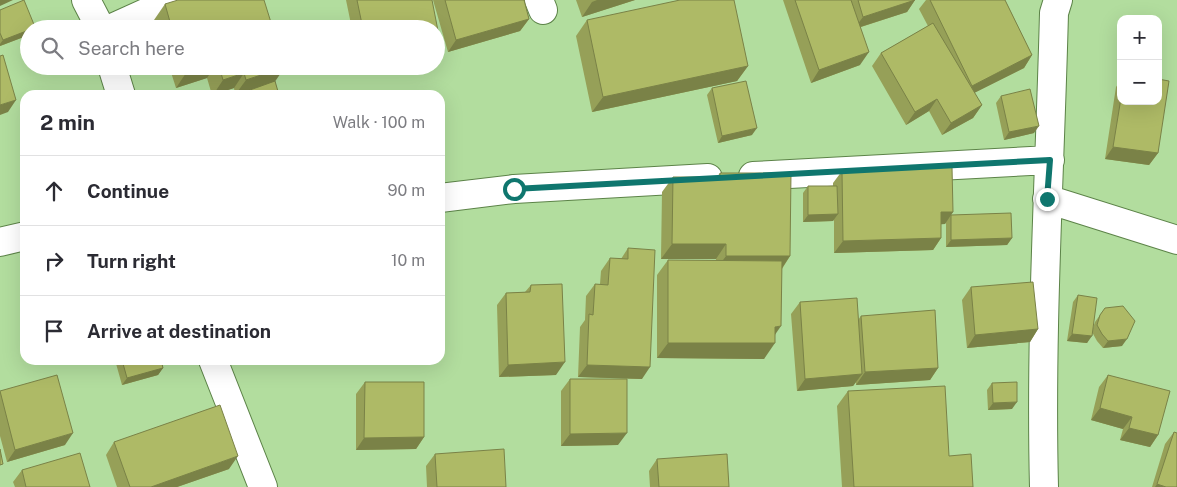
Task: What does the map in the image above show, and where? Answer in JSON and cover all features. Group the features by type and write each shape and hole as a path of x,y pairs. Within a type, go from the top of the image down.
{"street":[{"path":"86,0 96,20"},
{"path":"130,20 174,0"},
{"path":"1044,487 1042,406 1054,4"},
{"path":"115,75 119,90"},
{"path":"445,197 514,189 1050,160"},
{"path":"1047,199 1177,240"},
{"path":"0,242 20,237"},
{"path":"215,365 263,487"}],"building":[{"path":"24,0 32,20 20,20 20,33 3,40 0,33 0,10"},
{"path":"178,0 264,0 270,20 169,20 165,4"},
{"path":"357,0 432,0 436,20 361,20"},
{"path":"445,0 524,0 529,19 456,40"},
{"path":"680,0 734,0 748,66 603,97 587,20"},
{"path":"795,0 851,0 869,52 819,70"},
{"path":"858,0 915,0 863,17"},
{"path":"930,0 1005,0 1032,55 972,86"},
{"path":"933,23 982,105 951,123 937,99 915,112 881,53"},
{"path":"3,55 16,100 0,105 0,56"},
{"path":"222,75 238,75 223,80"},
{"path":"245,75 261,75 246,80"},
{"path":"1162,80 1169,81 1158,153 1113,147 1120,105 1162,105"},
{"path":"275,81 278,90 250,90"},
{"path":"746,81 757,128 722,136 712,88"},
{"path":"1030,89 1039,126 1009,132 1001,96"},
{"path":"952,167 953,212 941,212 941,238 843,241 842,171"},
{"path":"720,173 791,173 790,256 726,256 726,244 672,244 673,177 720,177"},
{"path":"808,186 837,186 838,214 808,215"},
{"path":"1011,213 1012,238 951,240 951,215"},
{"path":"628,248 655,250 650,367 587,365 589,314 593,315 595,284 608,285 610,258 628,259"},
{"path":"668,260 782,261 781,326 775,327 775,343 668,343"},
{"path":"1033,282 1038,329 975,335 971,287"},
{"path":"562,284 565,362 508,365 506,293 530,292 531,285"},
{"path":"1078,295 1097,298 1092,336 1072,334"},
{"path":"857,298 862,374 805,379 800,302"},
{"path":"1123,306 1135,321 1127,339 1108,341 1097,325 1100,315 1105,308"},
{"path":"935,310 938,368 865,372 861,316"},
{"path":"123,365 162,365 163,368 127,378"},
{"path":"57,375 73,433 15,450 0,391"},
{"path":"1108,375 1170,391 1158,435 1129,428 1132,417 1100,408"},
{"path":"570,379 627,379 627,433 570,434"},
{"path":"365,382 424,382 424,437 364,438"},
{"path":"1017,382 1017,402 993,403 992,383"},
{"path":"945,386 949,456 971,454 973,487 854,487 848,391"},
{"path":"220,405 238,456 151,487 130,487 114,442"},
{"path":"1174,432 1177,433 1177,487 1166,487 1157,484"},
{"path":"0,449 3,464 0,465"},
{"path":"504,449 506,487 437,487 435,454"},
{"path":"80,453 90,487 26,487 22,470"},
{"path":"727,454 729,487 659,487 657,459"}],"route":[{"path":"514,189 1050,160 1047,199"}]}
